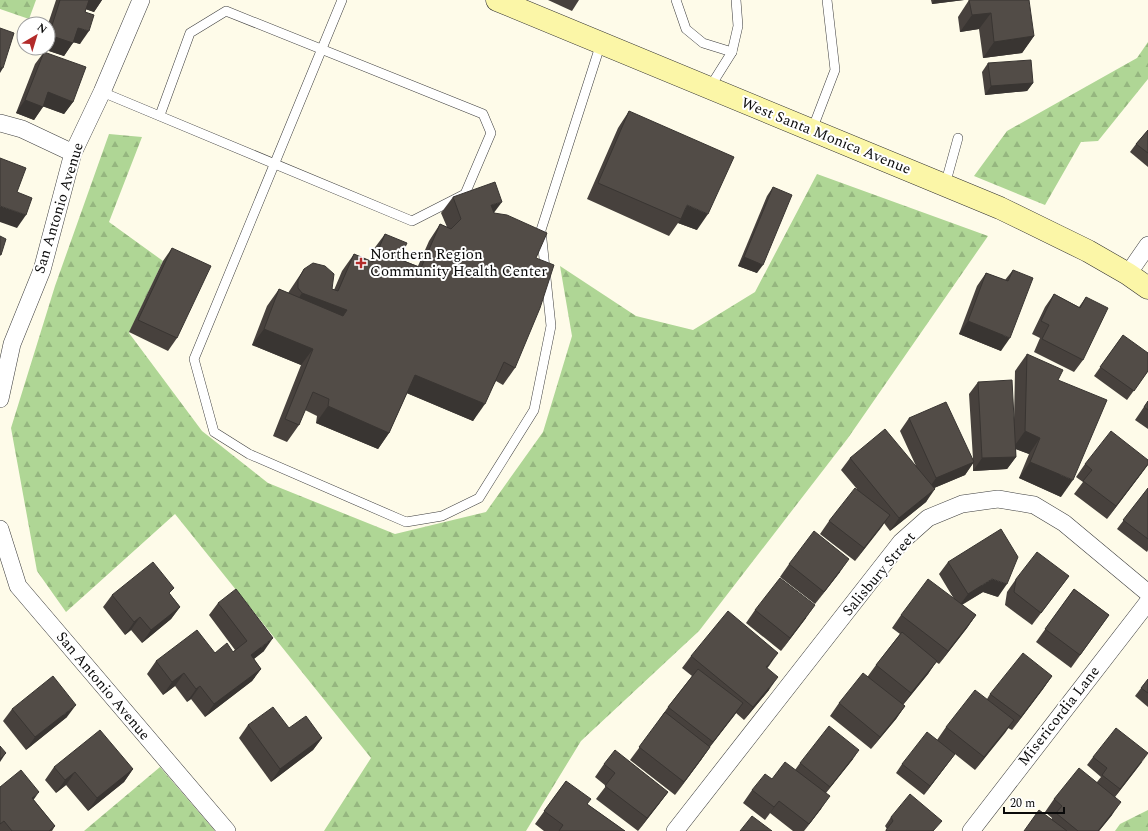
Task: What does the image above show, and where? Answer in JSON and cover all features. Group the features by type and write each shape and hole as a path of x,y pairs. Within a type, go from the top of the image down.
{"main road":[{"name":"West Santa Monica Avenue","path":"496,0 1000,208 1088,251 1128,274 1148,288"}],"street":[{"name":"San Antonio Avenue","path":"0,399 12,344 42,270 73,153 102,92 141,0"},
{"path":"0,123 22,129 73,153"},
{"path":"1128,274 1148,245"},
{"name":"Salisbury Street","path":"675,831 901,542 928,518 962,504 998,499 1034,505 1064,523 1148,593"},
{"name":"San Antonio Avenue","path":"0,529 18,586 227,831"},
{"name":"Misericordia Lane","path":"971,831 1148,602"}],"lane":[{"path":"342,0 194,359 214,432 249,454 406,522 442,516 479,498 534,410 551,326 541,230 601,43"},
{"path":"676,0 686,29 703,43 732,52"},
{"path":"710,88 732,52 738,26 736,0"},
{"path":"812,130 835,70 827,0"},
{"path":"102,92 412,221 465,194 491,133 483,114 226,11 190,33 160,116"},
{"path":"945,185 958,138"}],"green space":[{"path":"0,0 36,0 30,16 20,16 0,9"},
{"path":"1148,42 1148,79 1098,141 1081,142 1045,205 974,176 1007,131 1137,58"},
{"path":"109,134 142,137 109,222 163,261 129,333 202,431 268,483 395,534 486,512 543,432 572,336 560,266 636,316 693,330 755,292 817,174 988,236 848,438 699,631 581,741 526,831 324,831 371,758 175,514 66,612 37,571 11,428 55,286"},
{"path":"160,767 215,831 84,831"},
{"path":"1148,810 1148,831 1115,831 1120,824"}],"building":[{"path":"60,0 89,0 85,12 94,15 89,31 78,28 73,43 56,37 55,16"},
{"path":"969,0 1029,0 1034,36 994,42 991,13 972,15"},
{"path":"0,28 14,33 3,68 0,67"},
{"path":"42,56 55,56 86,67 73,102 48,92 43,107 25,100"},
{"path":"1031,60 1033,83 991,86 988,63"},
{"path":"629,111 734,157 708,214 687,205 681,219 598,183"},
{"path":"1148,130 1148,153 1136,144"},
{"path":"0,158 26,168 17,192 32,198 26,215 0,206"},
{"path":"495,182 502,202 491,205 494,213 507,215 547,233 536,258 554,265 540,308 515,368 504,362 485,404 415,375 389,433 328,406 329,399 313,392 299,425 285,419 313,349 264,329 279,289 343,316 347,310 302,293 298,288 298,280 304,269 313,263 325,266 334,274 332,289 338,291 354,254 373,262 385,234 407,243 399,259 421,268 440,224 451,229 461,219 453,197"},
{"path":"773,187 792,195 763,265 744,257"},
{"path":"0,236 6,239 1,255 0,255"},
{"path":"172,248 211,266 177,338 138,320"},
{"path":"1013,270 1033,278 1010,338 968,321 986,273 1008,281"},
{"path":"1054,294 1080,308 1086,297 1108,308 1083,360 1042,339 1049,325 1041,321"},
{"path":"1123,335 1148,353 1148,371 1134,391 1100,367"},
{"path":"1027,354 1063,370 1058,380 1107,400 1073,480 1030,462 1040,438 1025,431"},
{"path":"1012,380 1016,457 982,458 978,382"},
{"path":"1148,401 1148,410 1144,407"},
{"path":"946,402 974,462 936,478 909,418"},
{"path":"885,429 935,489 899,518 850,458"},
{"path":"1111,431 1148,460 1148,464 1116,506 1083,481 1092,470 1085,464"},
{"path":"855,488 890,515 864,548 829,521"},
{"path":"1148,488 1148,539 1123,520"},
{"path":"1001,529 1018,557 1007,584 992,579 968,594 948,562"},
{"path":"814,531 849,559 824,592 789,564"},
{"path":"1037,552 1069,576 1041,613 1014,592 1016,579"},
{"path":"153,562 174,588 169,593 180,607 151,630 140,617 134,622 112,595"},
{"path":"780,578 815,605 790,638 755,610"},
{"path":"928,579 976,615 948,651 901,615"},
{"path":"236,589 273,638 251,655 261,669 214,704 200,686 196,689 184,673 172,682 156,661 197,630 215,653 227,643 233,652 247,641 218,603"},
{"path":"1074,589 1109,615 1080,655 1045,629"},
{"path":"728,611 778,653 766,667 778,677 753,707 691,656"},
{"path":"902,632 937,661 911,693 876,665"},
{"path":"1023,653 1052,676 1021,717 990,694"},
{"path":"698,669 743,703 713,742 668,707"},
{"path":"863,673 905,706 880,737 839,703"},
{"path":"53,676 76,705 35,737 12,709"},
{"path":"1148,679 1148,693 1141,688"},
{"path":"975,690 1014,720 984,757 946,727"},
{"path":"273,707 289,728 306,716 322,738 280,769 248,725"},
{"path":"665,712 710,747 684,782 639,747"},
{"path":"829,726 859,750 830,787 800,763"},
{"path":"1116,728 1148,753 1120,789 1102,775 1107,768 1093,757"},
{"path":"100,730 133,769 97,798 75,772 65,780 54,767"},
{"path":"927,732 955,754 930,786 902,764"},
{"path":"0,746 6,753 0,759"},
{"path":"615,750 668,792 647,818 605,786 615,773 604,764"},
{"path":"785,762 830,796 809,824 779,801 774,807 752,790 765,774 772,779"},
{"path":"1079,768 1121,802 1098,831 1078,831 1056,813 1062,806 1054,799"},
{"path":"21,770 39,792 32,798 55,826 49,831 12,831 4,821 0,824 0,787"},
{"path":"566,781 591,799 587,804 625,831 559,831 563,825 544,811"},
{"path":"910,794 942,821 933,831 887,831 886,830 893,821 891,817"},
{"path":"1039,810 1067,831 1024,831"},
{"path":"752,816 772,831 740,831"}],"place":[{"name":"Northern Region Community Health Center","path":"361,263"}]}
